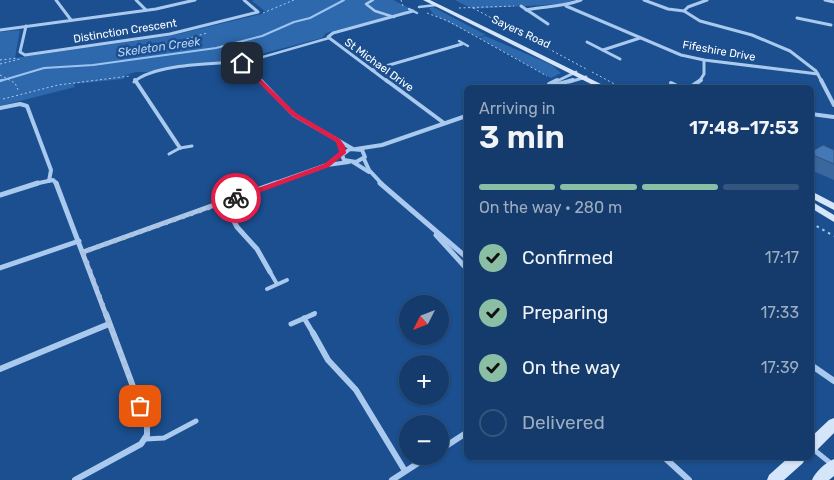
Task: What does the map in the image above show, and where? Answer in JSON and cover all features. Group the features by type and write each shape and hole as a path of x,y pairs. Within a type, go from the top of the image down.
{"main road":[{"name":"Sayers Road","path":"426,0 601,85"},
{"path":"814,196 834,207"},
{"path":"814,206 834,219"},
{"path":"814,444 834,424"},
{"path":"774,480 796,460"},
{"path":"819,480 834,466"}],"street":[{"path":"56,0 70,20"},
{"path":"136,0 146,10"},
{"path":"0,30 146,10 196,0"},
{"name":"Distinction Crescent","path":"26,26 20,52 24,55 170,34 258,12 245,0"},
{"path":"526,10 550,5 566,6 581,0"},
{"path":"644,0 661,7 684,11 700,21 776,45 806,61 818,74 834,105"},
{"path":"684,11 688,7 707,0"},
{"path":"825,0 834,2"},
{"path":"520,6 548,24"},
{"name":"Fifeshire Drive","path":"566,6 669,51 704,60 818,74"},
{"path":"329,38 328,36 333,33 413,11"},
{"path":"797,18 833,25"},
{"name":"St Michael Drive","path":"329,38 444,123"},
{"path":"603,50 640,38"},
{"path":"372,70 461,42"},
{"path":"587,42 620,58"},
{"path":"694,85 704,79 706,74 704,60"},
{"path":"180,148 134,81 142,77 187,68 242,63 294,115 338,141 364,152 364,158 372,174"},
{"path":"548,85 576,72"},
{"path":"552,85 586,77"},
{"path":"671,83 675,85"},
{"path":"0,108 18,104 27,106 50,166 49,180"},
{"path":"814,114 834,117"},
{"path":"327,165 342,154 355,149 382,145 464,117"},
{"path":"338,141 342,146 342,158 372,174 434,232 464,255"},
{"path":"83,252 327,165 351,162 364,158 382,145"},
{"path":"0,194 49,180 54,181 58,186 147,424 146,439 141,444 75,480"},
{"path":"224,202 237,227 256,249 270,272"},
{"path":"434,232 464,266"},
{"path":"0,268 79,241"},
{"path":"0,370 109,324"},
{"path":"313,333 328,360 356,390 405,472"},
{"path":"814,367 834,381"},
{"path":"449,444 464,434"},
{"path":"668,460 689,480"},
{"path":"392,480 416,465"}],"lane":[{"path":"373,0 366,4 375,11 394,17"},
{"path":"419,7 436,5"},
{"name":"St Michael Drive","path":"242,63 329,38"},
{"path":"461,42 468,46"},
{"path":"169,154 180,148 192,146"},
{"path":"270,272 277,284"},
{"path":"267,288 287,280"},
{"path":"291,324 315,313"},
{"path":"304,318 313,333"},
{"path":"146,439 164,438 196,422"},
{"path":"814,449 834,466"}],"path":[{"path":"401,0 403,6 406,6"},
{"path":"458,8 520,6"},
{"path":"473,8 616,85"},
{"path":"421,11 448,21 555,81"},
{"path":"0,60 20,58"},
{"path":"0,75 15,83 20,92 0,100"},
{"path":"814,225 834,236"}],"shaded area":[{"path":"393,0 409,8 405,13 326,33 322,38 241,59 153,72 136,72 126,75 123,79 74,84 75,87 0,106 0,32 20,30 15,58 170,36 265,13 252,1"},
{"path":"455,0 574,0 561,4 472,9"},
{"path":"433,7 486,35 478,37 434,15 429,8"},
{"path":"485,36 552,65 561,73 551,78 479,38"}],"building":[{"path":"823,145 834,150 834,164 814,155 814,150"}],"waterway":[{"name":"Skeleton Creek","path":"2,80 0,81 44,68 93,65 216,48 262,36 294,22 310,18 344,0"}],"way so far":[{"path":"140,406 83,252 236,198"}],"route":[{"path":"236,198 327,165 343,153 342,146 338,141 321,129 294,115 242,63"}]}
